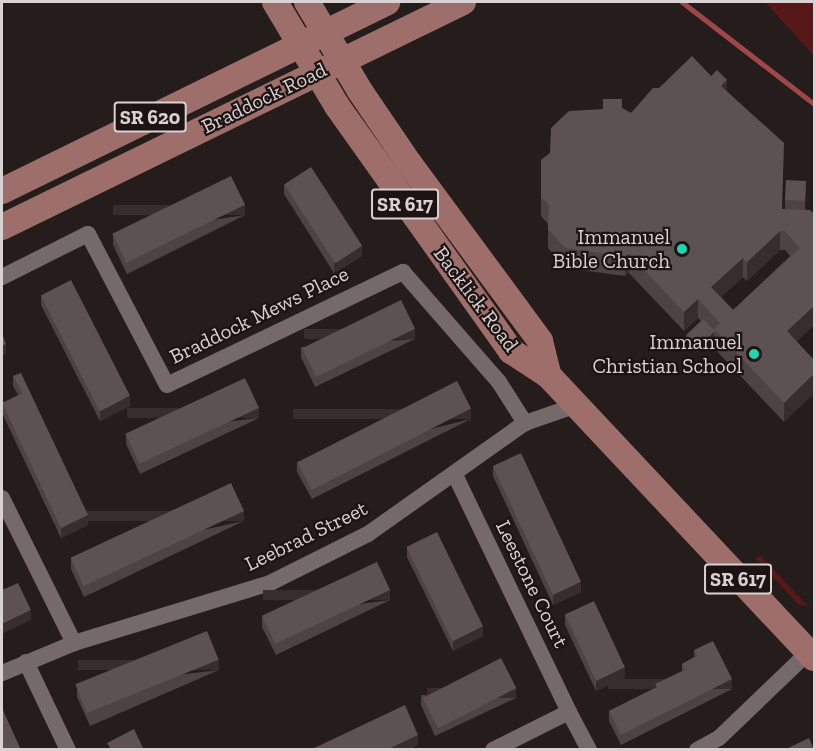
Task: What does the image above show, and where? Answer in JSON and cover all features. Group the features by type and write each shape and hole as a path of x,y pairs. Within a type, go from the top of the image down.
{"main road":[{"name":"Backlick Road","path":"275,2 316,72 387,179 511,351 549,376 574,406 813,653"},
{"name":"Backlick Road","path":"307,2 341,60 409,163 540,341 549,376"},
{"name":"Braddock Road","path":"2,191 387,2"},
{"name":"Braddock Road","path":"2,226 463,2"}],"street":[{"name":"Braddock Mews Place","path":"2,277 88,234 167,385 403,272 499,382 525,423"},
{"name":"Leebrad Street","path":"2,673 74,643 270,583 368,534 455,475 525,423 574,406"},
{"name":"Leestone Court","path":"455,475 589,750"},
{"path":"2,498 74,643"},
{"path":"698,750 718,738 813,653"},
{"path":"26,662 68,750"},
{"path":"494,750 569,712"}],"shaded area":[{"path":"765,2 814,2 814,56"},
{"path":"760,555 806,604 814,606 799,605 756,559"}],"building":[{"name":"Immanuel Bible Church","path":"692,56 711,76 717,70 727,80 721,86 784,143 782,209 810,210 814,214 814,306 787,331 814,360 814,374 784,403 714,329 720,323 698,299 684,312 629,254 625,257 565,248 548,229 549,205 541,197 541,160 550,153 551,128 569,111 622,108 631,113 653,88 659,88","holes":["780,231 785,231 800,248 733,310 711,287 743,258 747,262"]},
{"path":"603,99 622,99 622,109 603,109"},
{"path":"311,167 362,246 335,263 284,184"},
{"path":"231,176 245,205 126,263 112,234"},
{"path":"786,180 806,181 805,201 785,200"},
{"path":"71,280 130,396 100,411 41,295"},
{"path":"401,300 415,329 316,377 302,348"},
{"path":"703,319 715,331 699,347 687,335"},
{"path":"2,334 6,344 2,346"},
{"path":"21,373 88,515 61,528 2,403 22,394 13,376"},
{"path":"245,378 259,408 139,464 125,434"},
{"path":"457,381 471,409 312,490 298,462"},
{"path":"521,453 581,582 553,595 493,466"},
{"path":"231,483 244,511 84,586 71,558"},
{"path":"437,532 483,626 452,641 406,547"},
{"path":"377,562 390,590 275,644 262,616"},
{"path":"18,583 31,610 2,624 2,590"},
{"path":"594,601 625,667 596,681 565,615"},
{"path":"207,631 219,660 87,713 75,684"},
{"path":"713,641 732,679 621,735 609,711 657,687 655,684 685,670 682,664 697,656 694,650"},
{"path":"501,658 516,688 438,728 423,698"},
{"path":"405,705 418,735 387,750 310,750"},
{"path":"2,708 21,750 2,750"},
{"path":"134,729 144,750 111,750 107,743"},
{"path":"809,738 814,750 784,750"}],"waterway":[{"path":"682,2 814,104"}],"place":[{"name":"Immanuel Bible Church","path":"682,249"},
{"name":"Immanuel Christian School","path":"754,354"}]}
